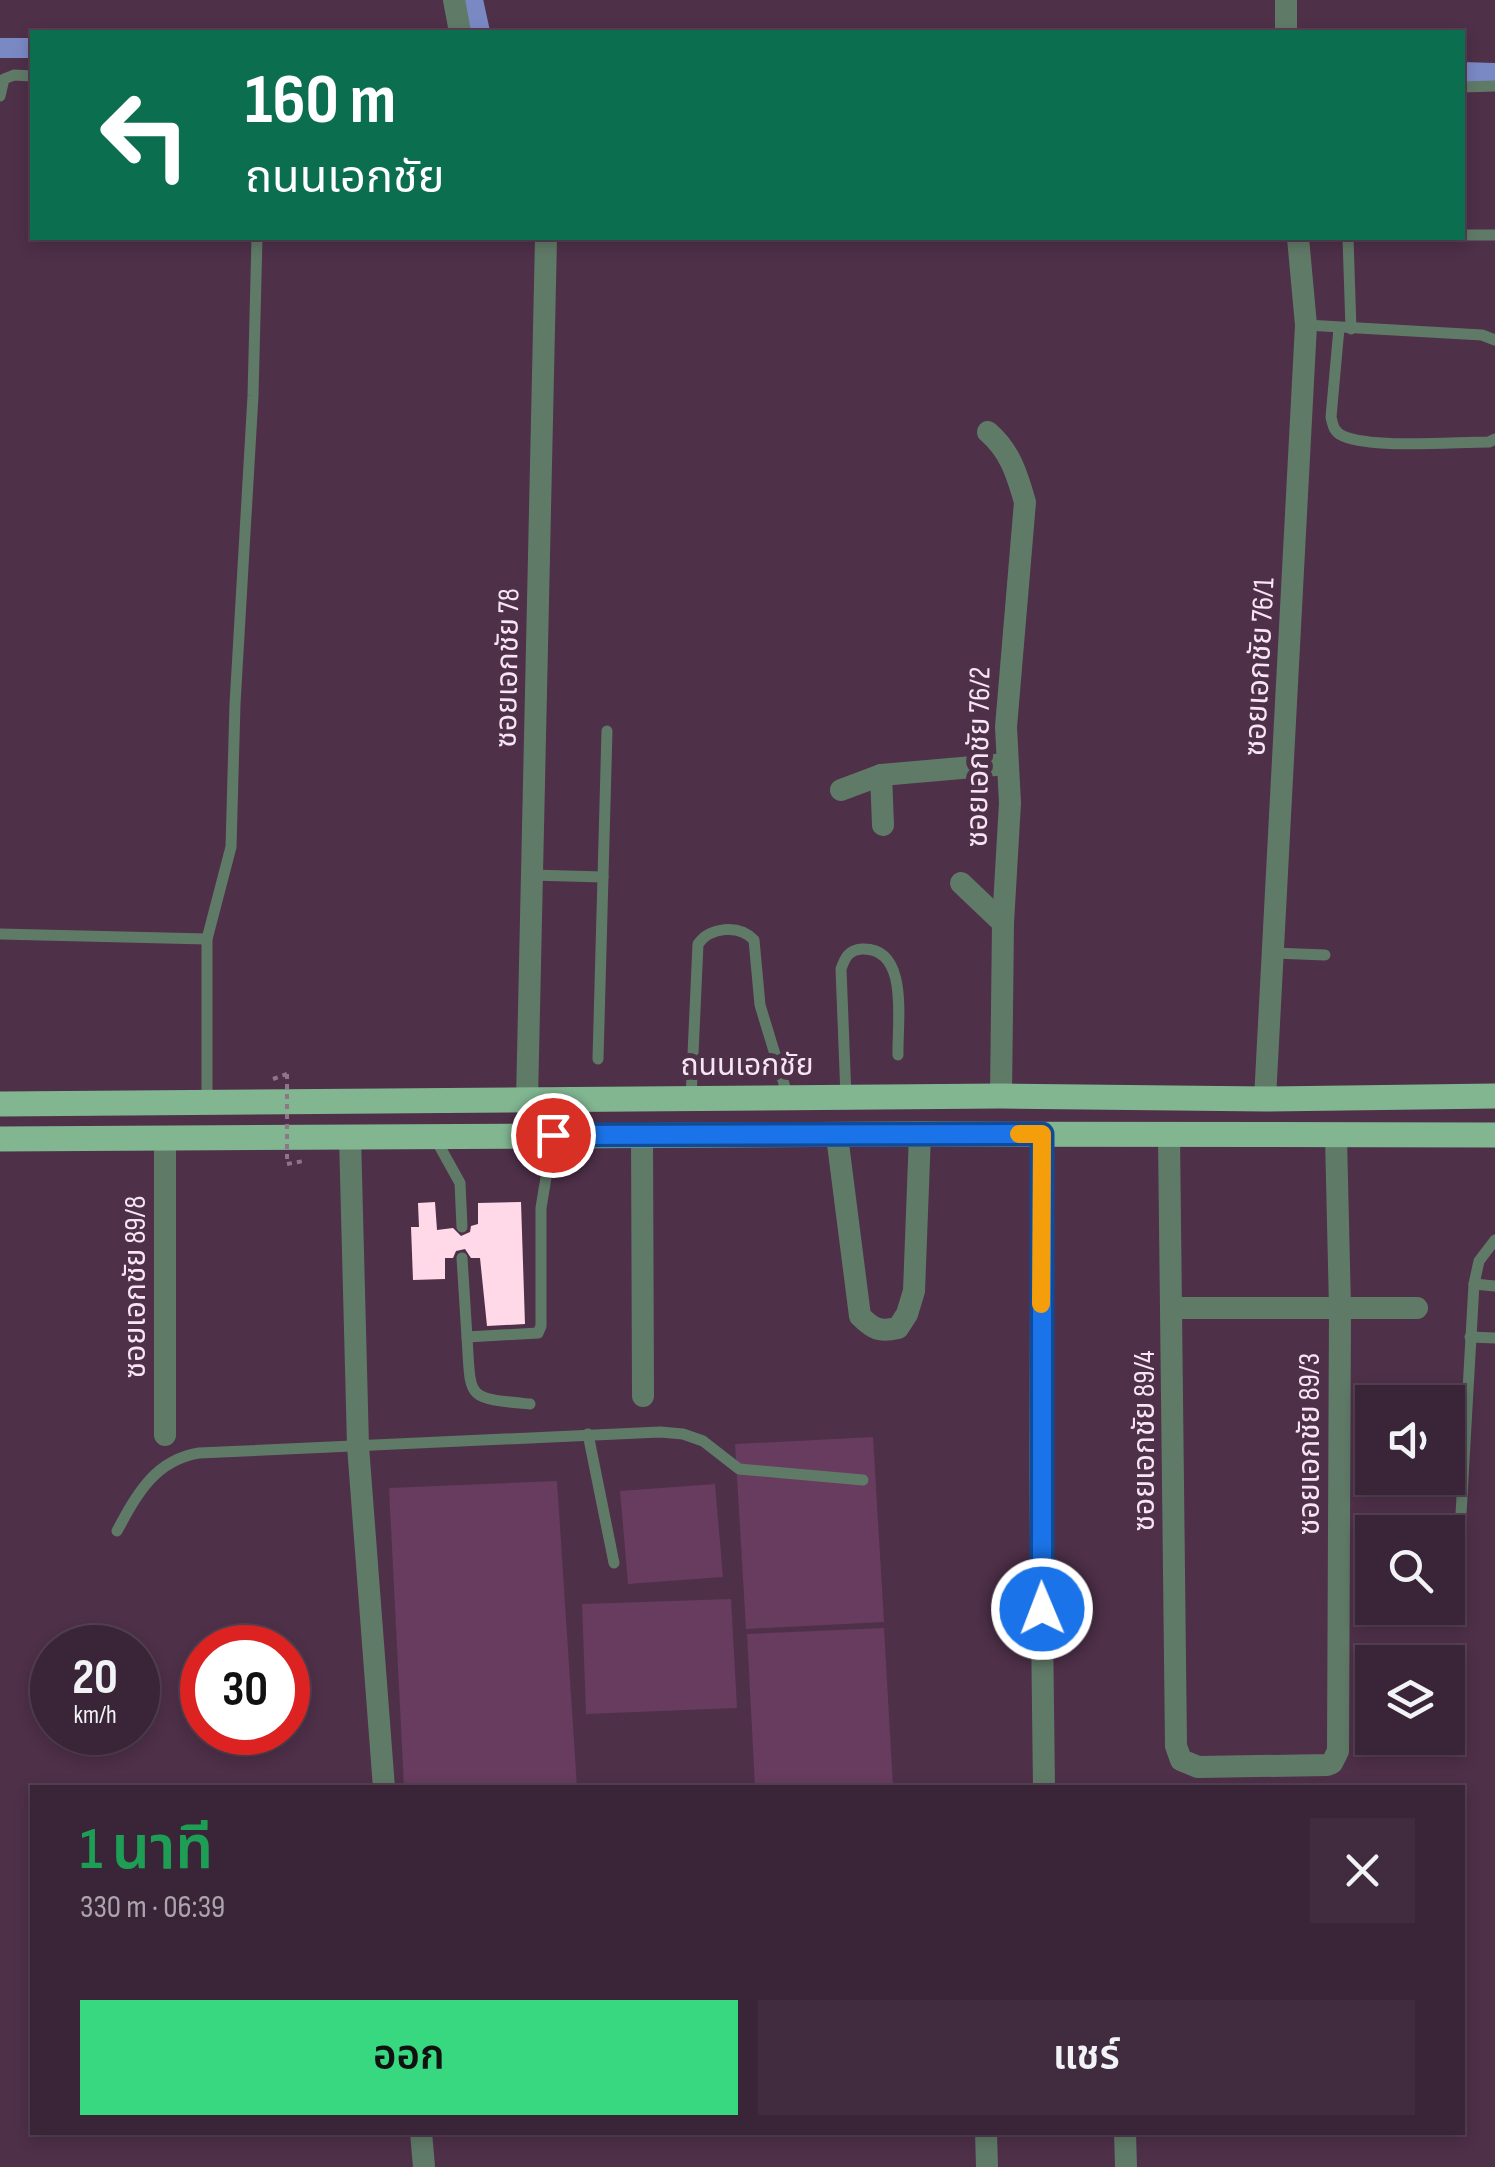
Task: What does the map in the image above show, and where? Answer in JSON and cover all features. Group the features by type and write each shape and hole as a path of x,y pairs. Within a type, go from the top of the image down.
{"main road":[{"name":"ถนนเอกชัย","path":"0,1104 1495,1096"},
{"path":"159,1103 170,1119 165,1138"},
{"path":"210,1103 205,1122 219,1138"},
{"path":"0,1139 920,1134 1495,1136"}],"street":[{"path":"454,0 460,29"},
{"path":"1286,0 1286,30"},
{"name":"ซอยเอกชัย 78","path":"526,1100 546,240"},
{"name":"ซอยเอกชัย 76/1","path":"1265,1099 1306,326 1298,240"},
{"name":"ซอยเอกชัย 76/2","path":"988,432 1003,445 1016,470 1025,502 1011,646 1006,764 1010,804 1003,923 1001,1096"},
{"path":"841,790 881,775 1006,764"},
{"path":"881,775 884,825"},
{"path":"961,883 1003,923"},
{"path":"837,1136 860,1316 882,1332 898,1328 914,1290 920,1134"},
{"path":"1042,1134 1040,1464 1044,1785"},
{"path":"350,1136 358,1446 384,1785"},
{"path":"642,1136 643,1396"},
{"name":"ซอยเอกชัย 89/4","path":"1170,1136 1176,1746"},
{"name":"ซอยเอกชัย 89/3","path":"1176,1746 1180,1760 1198,1766 1327,1765 1338,1751 1340,1308 1336,1136"},
{"name":"ซอยเอกชัย 89/8","path":"165,1138 166,1435"},
{"path":"1173,1308 1417,1308"},
{"path":"421,2135 424,2167"},
{"path":"986,2135 988,2167"},
{"path":"1125,2135 1126,2167"}],"lane":[{"path":"0,96 4,80 14,75 30,76"},
{"path":"1465,87 1495,86"},
{"path":"1465,235 1495,236"},
{"path":"210,1103 207,938 230,847 254,396 257,240"},
{"path":"1348,240 1345,328 1331,416 1333,428 1341,435 1366,441 1495,439"},
{"path":"1306,326 1482,336 1495,340"},
{"path":"598,1059 607,731"},
{"path":"532,875 603,876"},
{"path":"691,1098 698,944 704,936 723,930 747,933 754,940 760,1005 788,1097"},
{"path":"0,934 207,938"},
{"path":"846,1097 841,969 845,956 856,949 872,950 886,957 896,970 898,1055"},
{"path":"1274,953 1325,955"},
{"path":"466,1337 534,1335 540,1329 541,1208 553,1135"},
{"path":"434,1136 460,1183 462,1227"},
{"path":"1461,1514 1474,1284 1479,1262 1495,1240"},
{"path":"462,1258 470,1389 486,1400 530,1404"},
{"path":"1474,1284 1495,1286"},
{"path":"1470,1337 1495,1338"},
{"path":"588,1434 614,1563"},
{"path":"118,1531 138,1492 162,1467 180,1456 588,1434 683,1434 703,1441 739,1469 863,1480"}],"path":[{"path":"287,1074 287,1164"}],"shaded area":[{"path":"873,1437 884,1622 746,1629 735,1444"},
{"path":"557,1481 577,1785 404,1785 389,1488"},
{"path":"715,1484 723,1577 628,1584 620,1491"},
{"path":"731,1599 737,1708 586,1714 582,1604"},
{"path":"884,1628 893,1785 755,1785 747,1634"}],"building":[{"path":"435,1202 437,1230 453,1228 461,1236 478,1224 478,1203 521,1202 525,1324 487,1326 480,1258 471,1258 465,1249 456,1251 453,1258 445,1258 445,1279 413,1280 411,1227 419,1227 418,1203"}],"waterway":[{"path":"473,0 480,30"},
{"path":"0,48 30,48"},
{"path":"1465,72 1495,73"}],"slow traffic":[{"path":"1019,1134 1042,1134 1041,1304"}],"route":[{"path":"553,1135 1042,1134 1042,1609"}]}
